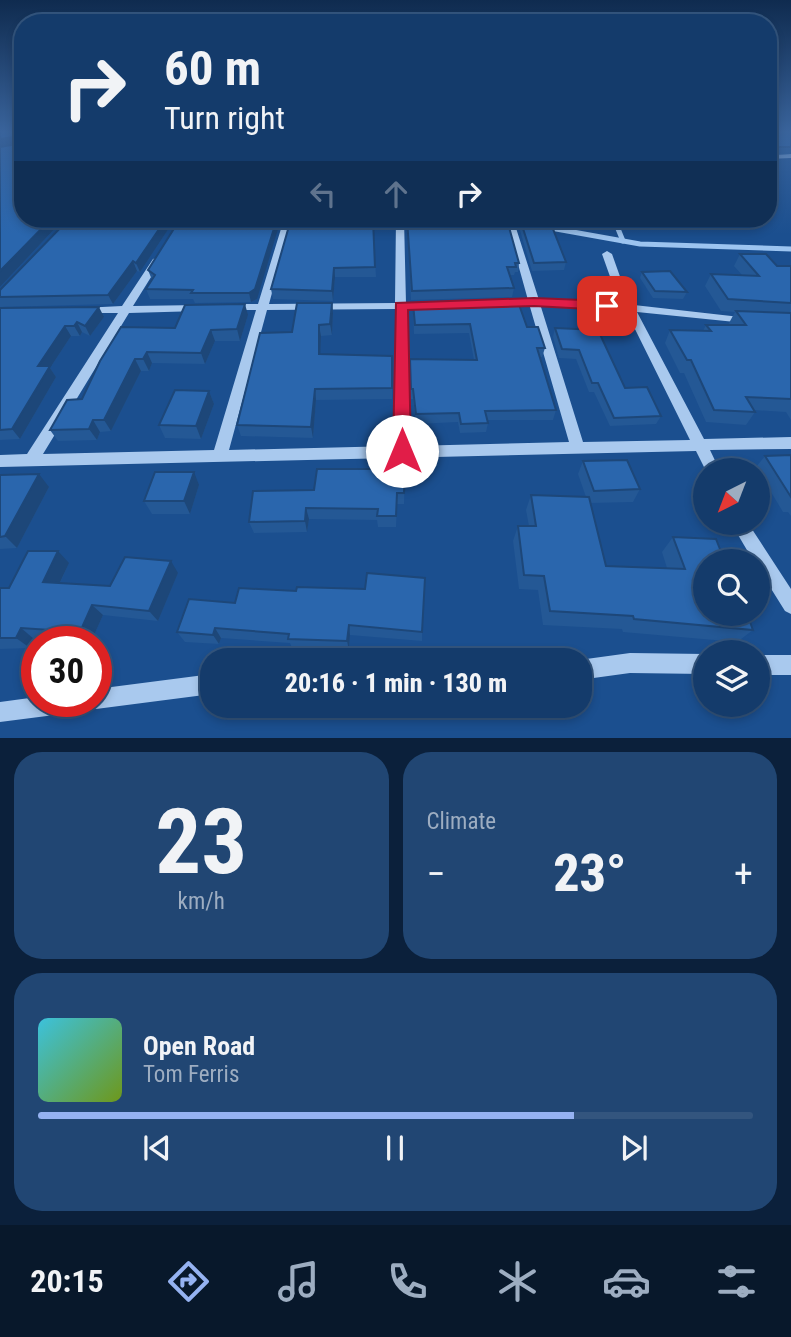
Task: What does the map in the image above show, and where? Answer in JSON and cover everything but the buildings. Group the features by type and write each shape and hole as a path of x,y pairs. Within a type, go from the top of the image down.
{"street":[{"path":"220,455 286,228"},
{"path":"400,228 402,451"},
{"path":"512,228 578,446"},
{"path":"32,459 161,253"},
{"path":"607,254 629,308 706,458"},
{"path":"493,304 534,302 629,308 757,321"},
{"path":"76,310 439,306"},
{"path":"0,461 791,443"},
{"path":"748,536 791,605"},
{"path":"592,668 629,663 693,664"},
{"path":"770,665 791,665"},
{"path":"112,697 200,686"},
{"path":"0,712 21,709"}],"waterway":[{"path":"551,228 623,241"},
{"path":"618,228 623,241"},
{"path":"623,241 640,244 791,249"}],"route":[{"path":"402,451 401,306 534,302 607,306"}]}
